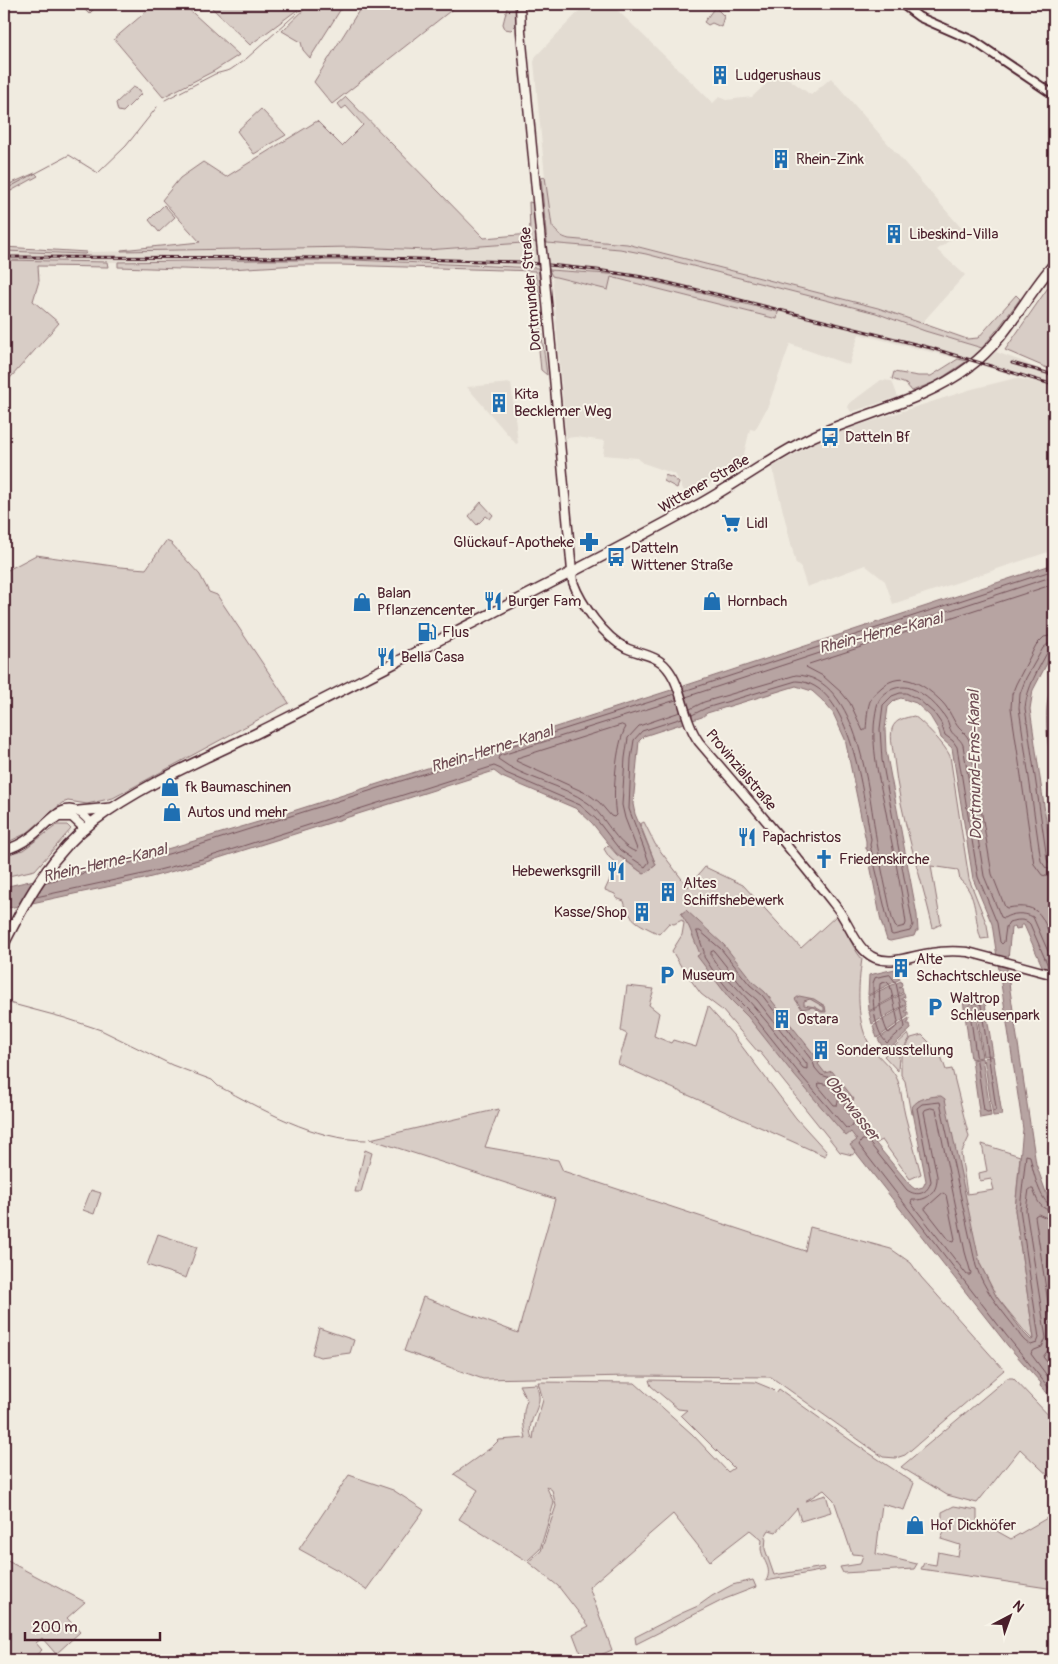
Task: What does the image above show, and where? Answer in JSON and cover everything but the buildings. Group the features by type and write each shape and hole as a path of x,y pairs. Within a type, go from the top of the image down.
{"main road":[{"name":"Dortmunder Straße","path":"520,4 521,32 572,571"},
{"name":"Wittener Straße","path":"4,944 48,868 88,826 113,808 176,773 261,732 722,492 810,438 844,422 913,398 953,378 981,357 992,346 1054,264"},
{"name":"Provinzialstraße","path":"572,571 573,582 578,594 605,631 625,647 662,662 676,684 688,724 699,742 839,910 862,949 872,957 885,961 930,953 956,951 1012,962 1054,975"},
{"path":"4,850 27,840 58,812 113,808"},
{"path":"79,811 88,826"},
{"path":"47,822 59,817 72,816 88,826"}],"street":[{"path":"902,4 919,17 974,41 1054,95"}],"shaded area":[{"path":"79,4 99,4 89,14"},
{"path":"155,4 183,4 239,55 214,71 163,97 114,39"},
{"path":"208,4 309,4 301,7 250,45"},
{"path":"310,4 344,4 310,58 303,50 301,42 282,31"},
{"path":"363,4 459,4 332,104 314,82"},
{"path":"508,4 516,4 516,25 511,30 505,29 503,24"},
{"name":"Rhein-Zink","path":"586,4 611,4 713,103 719,97 726,100 752,97 779,72 811,95 831,78 963,230 937,250 965,275 921,324 878,308 627,244 562,237 552,226 545,177 534,62 536,56"},
{"path":"715,7 724,16 721,27 712,23 708,25 704,22"},
{"path":"133,87 140,90 141,94 123,112 118,111 116,103"},
{"path":"346,97 484,238 530,234 529,202 533,203 536,242 427,250 353,247 121,251 200,242 162,200 180,178 203,162 226,177 317,121 342,146 363,125 346,106 342,109 338,104"},
{"path":"261,109 286,135 254,154 237,131"},
{"path":"35,173 38,176 9,192 4,197 5,186"},
{"path":"545,177 552,226 559,234 569,239 627,244 878,308 967,339 978,338 1016,295 1020,299 982,348 925,331 876,313 646,254 620,249 547,243 541,178"},
{"path":"164,205 175,217 159,232 149,220"},
{"path":"536,242 620,249 646,254 876,313 925,331 982,348 967,361 859,334 849,365 790,344 768,406 755,430 750,429 741,467 687,496 675,474 643,463 638,458 603,455 605,441 576,437 566,438 552,276 607,290 610,277 777,319 778,312 623,275 539,270 538,268 530,267 354,260 107,262 4,260 4,251 85,254 87,252 353,247 427,250"},
{"path":"4,247 87,252 85,254 4,251"},
{"path":"4,260 107,262 108,267 38,266 39,281 33,301 59,323 4,385"},
{"path":"354,260 538,268 541,292 538,292 535,271 340,265 298,265 213,270 118,267 118,262"},
{"path":"549,270 623,275 643,279 778,312 777,319 611,277 608,290 552,276"},
{"path":"1054,279 1054,371 1005,350"},
{"path":"541,329 547,375 541,370 537,330"},
{"path":"996,352 1024,362 1054,378 1054,550 893,604 885,581 865,565 807,587 800,566 796,564 772,467 829,435 881,418 972,389 1016,378 1034,382 981,365"},
{"path":"958,359 967,361 937,381 912,391 906,384 892,379 894,372 931,376"},
{"path":"881,380 892,381 898,397 851,412 848,407 850,403"},
{"path":"511,383 518,443 516,444 467,387"},
{"path":"665,475 679,483 677,488 664,481"},
{"path":"481,502 493,515 490,519 486,516 477,525 469,516"},
{"path":"166,541 171,543 200,575 209,592 217,595 289,703 113,798 87,804 68,801 62,803 27,833 4,844 4,572 36,555 146,569"},
{"path":"1054,678 1054,783 1048,743 1047,703"},
{"path":"914,716 934,734 950,756 969,879 987,925 989,938 981,939 973,900 970,892 960,880 958,870 931,866 941,924 933,928 901,802 891,740 892,729 895,723"},
{"path":"644,822 655,844 688,887 705,867 743,885 801,948 836,916 862,959 859,981 859,1005 863,1028 872,1048 890,1068 898,1081 921,1174 910,1179 882,1140 877,1143 873,1139 852,1155 840,1152 760,1052 722,1010 701,994 682,968 672,951 682,935 684,923 682,920 674,924 669,923 659,934 637,922 629,914 624,901 616,898 615,894 605,890 617,864 604,849 608,845 617,855 644,874 656,865 640,824"},
{"path":"57,825 67,825 71,829 35,870 4,877 4,855 23,850"},
{"path":"627,986 654,989 649,1005 659,1013 654,1036 671,1043 673,1040 696,1047 708,1007 734,1036 796,1118 827,1152 825,1156 618,1064 627,1034 621,1031"},
{"path":"908,1034 910,1038 899,1056 898,1071 884,1056"},
{"path":"922,1035 940,1053 946,1070 952,1069 969,1137 961,1154 967,1194 994,1190 991,1179 980,1181 979,1173 987,1171 982,1144 1020,1156 1015,1210 1033,1340 996,1296 980,1264 937,1096 918,1101 912,1108 913,1114 911,1114 905,1081 901,1075 901,1056 911,1038"},
{"path":"499,1109 485,1147 558,1160 563,1171 805,1251 810,1227 891,1249 911,1263 921,1277 1004,1370 905,1455 896,1458 883,1457 771,1377 630,1376 483,1379 404,1351 423,1297 518,1333 555,1199 370,1139"},
{"path":"365,1150 372,1153 361,1192 355,1192"},
{"path":"91,1190 101,1193 94,1214 83,1210"},
{"path":"158,1234 197,1247 186,1278 147,1265"},
{"path":"319,1328 354,1340 350,1353 320,1357 312,1354"},
{"path":"1007,1378 1013,1378 1054,1421 1054,1481 1020,1449 977,1503 947,1495 901,1467"},
{"path":"649,1380 755,1382 772,1389 776,1393 779,1389 914,1483 904,1510 882,1504 876,1554 917,1564 914,1569 843,1573 840,1567 860,1564 863,1555 852,1554 834,1500 824,1490 805,1501 826,1495 831,1512 801,1521 797,1508 776,1532 769,1530 764,1538 766,1537 765,1549 774,1575 824,1567 825,1570 766,1581 768,1569 762,1554 762,1540 750,1530 710,1561 673,1514 589,1587 612,1650 589,1660 583,1660 573,1634 589,1626 558,1586 528,1562 541,1551 556,1506 552,1490 546,1486 554,1503 540,1549 527,1561 459,1519 478,1490 454,1474 499,1440 526,1438 524,1410 527,1400 519,1385 537,1384 539,1400 530,1429 533,1440 543,1400 538,1382 635,1383 692,1434 728,1472 734,1468 681,1415 687,1410 678,1409 651,1386"},
{"path":"349,1475 393,1490 424,1510 366,1590 339,1571 299,1549"},
{"path":"954,1506 977,1510 977,1520 1011,1539 1054,1514 1054,1589 921,1569 924,1563 936,1565 938,1552 958,1556 960,1545 941,1539 948,1523 939,1521 942,1517 942,1512"},
{"path":"4,1559 85,1602 67,1618 80,1632 56,1654 42,1638 36,1643 42,1650 30,1660 4,1660"},
{"path":"753,1580 756,1587 725,1599 636,1644 635,1637 698,1606 732,1585"}],"water":[{"path":"1054,564 1054,650 1033,690 1030,709 1054,875 1054,993 1024,925 1021,925 1021,928 1016,929 1015,926 1011,928 1007,970 1036,1164 1048,1198 1052,1199 1054,1194 1054,1401 1040,1386 1041,1383 1008,1346 850,1145 857,1140 851,1132 846,1136 748,1017 729,998 697,956 700,954 689,927 681,914 686,910 724,945 753,982 765,992 820,1062 818,1064 825,1073 832,1071 854,1099 849,1106 860,1125 857,1128 862,1135 867,1133 915,1189 923,1187 926,1181 912,1107 918,1101 929,1097 941,1096 945,1099 980,1264 996,1296 1024,1333 1031,1340 1034,1339 1015,1210 1023,1129 992,924 973,879 952,748 941,738 930,716 916,703 901,698 895,700 888,707 885,729 886,751 917,915 918,931 916,931 914,936 887,940 881,921 845,739 833,713 822,700 812,691 796,686 707,713 702,717 644,736 639,741 633,804 635,814 656,865 644,874 616,853 592,823 577,809 502,777 494,771 203,863 144,879 4,909 4,887 167,849 265,820 690,684"},
{"path":"895,969 900,979 868,995 869,975"},
{"path":"901,981 902,985 899,988 902,987 903,992 869,1011 868,996"},
{"path":"904,993 905,997 902,1000 905,1000 906,1004 872,1024 869,1012"},
{"path":"799,996 814,999 825,1006 826,1012 821,1012 813,1007 802,1009 795,999","holes":["810,999 824,1007 824,1011 822,1011 815,1007 804,1005 804,1001"]},
{"path":"984,997 993,1055 983,1056 975,998"},
{"path":"973,998 982,1057 971,1059 963,1000"},
{"path":"906,1005 907,1010 905,1012 908,1012 908,1016 877,1038 873,1026"},
{"path":"909,1018 907,1024 910,1024 911,1029 886,1052 878,1039"},
{"path":"993,1056 1002,1115 993,1116 984,1058"},
{"path":"982,1058 991,1116 980,1118 972,1060"}],"waterway":[{"path":"165,100 215,74 230,70 246,59 307,4"},
{"path":"54,163 69,155 98,173 126,146 157,107"},
{"path":"4,192 51,165"},
{"path":"4,1003 65,1018 101,1030 172,1065 212,1080 218,1086 289,1122 327,1135 346,1139 366,1140"}],"railway":[{"path":"4,257 383,258 520,262 597,270 643,277 931,348 1054,385"},
{"path":"1012,363 1054,375"}],"place":[{"name":"Ludgerushaus","path":"720,75"},
{"name":"Rhein-Zink","path":"781,159"},
{"name":"Libeskind-Villa","path":"894,234"},
{"name":"Kita Becklemer Weg","path":"499,403"},
{"name":"Datteln Bf","path":"830,437"},
{"name":"Lidl","path":"731,523"},
{"name":"Glückauf-Apotheke","path":"589,542"},
{"name":"Datteln Wittener Straße","path":"616,557"},
{"name":"Burger Fam","path":"493,601"},
{"name":"Hornbach","path":"712,601"},
{"name":"Balan Pflanzencenter","path":"362,602"},
{"name":"Flus","path":"427,632"},
{"name":"Bella Casa","path":"386,657"},
{"name":"fk Baumaschinen","path":"170,787"},
{"name":"Autos und mehr","path":"172,812"},
{"name":"Papachristos","path":"747,837"},
{"name":"Friedenskirche","path":"824,859"},
{"name":"Hebewerksgrill","path":"616,871"},
{"name":"Altes Schiffshebewerk","path":"668,892"},
{"name":"Kasse/Shop","path":"642,912"},
{"name":"Alte Schachtschleuse","path":"901,968"},
{"name":"Museum","path":"667,975"},
{"name":"Waltrop Schleusenpark","path":"935,1007"},
{"name":"Ostara","path":"782,1019"},
{"name":"Sonderausstellung","path":"821,1050"},
{"name":"Hof Dickhöfer","path":"915,1525"}],"water label":[{"name":"Rhein-Herne-Kanal","path":"881,633"},
{"name":"Rhein-Herne-Kanal","path":"492,749"},
{"name":"Dortmund-Ems-Kanal","path":"975,765"},
{"name":"Rhein-Herne-Kanal","path":"105,863"},
{"name":"Oberwasser","path":"852,1108"}]}
